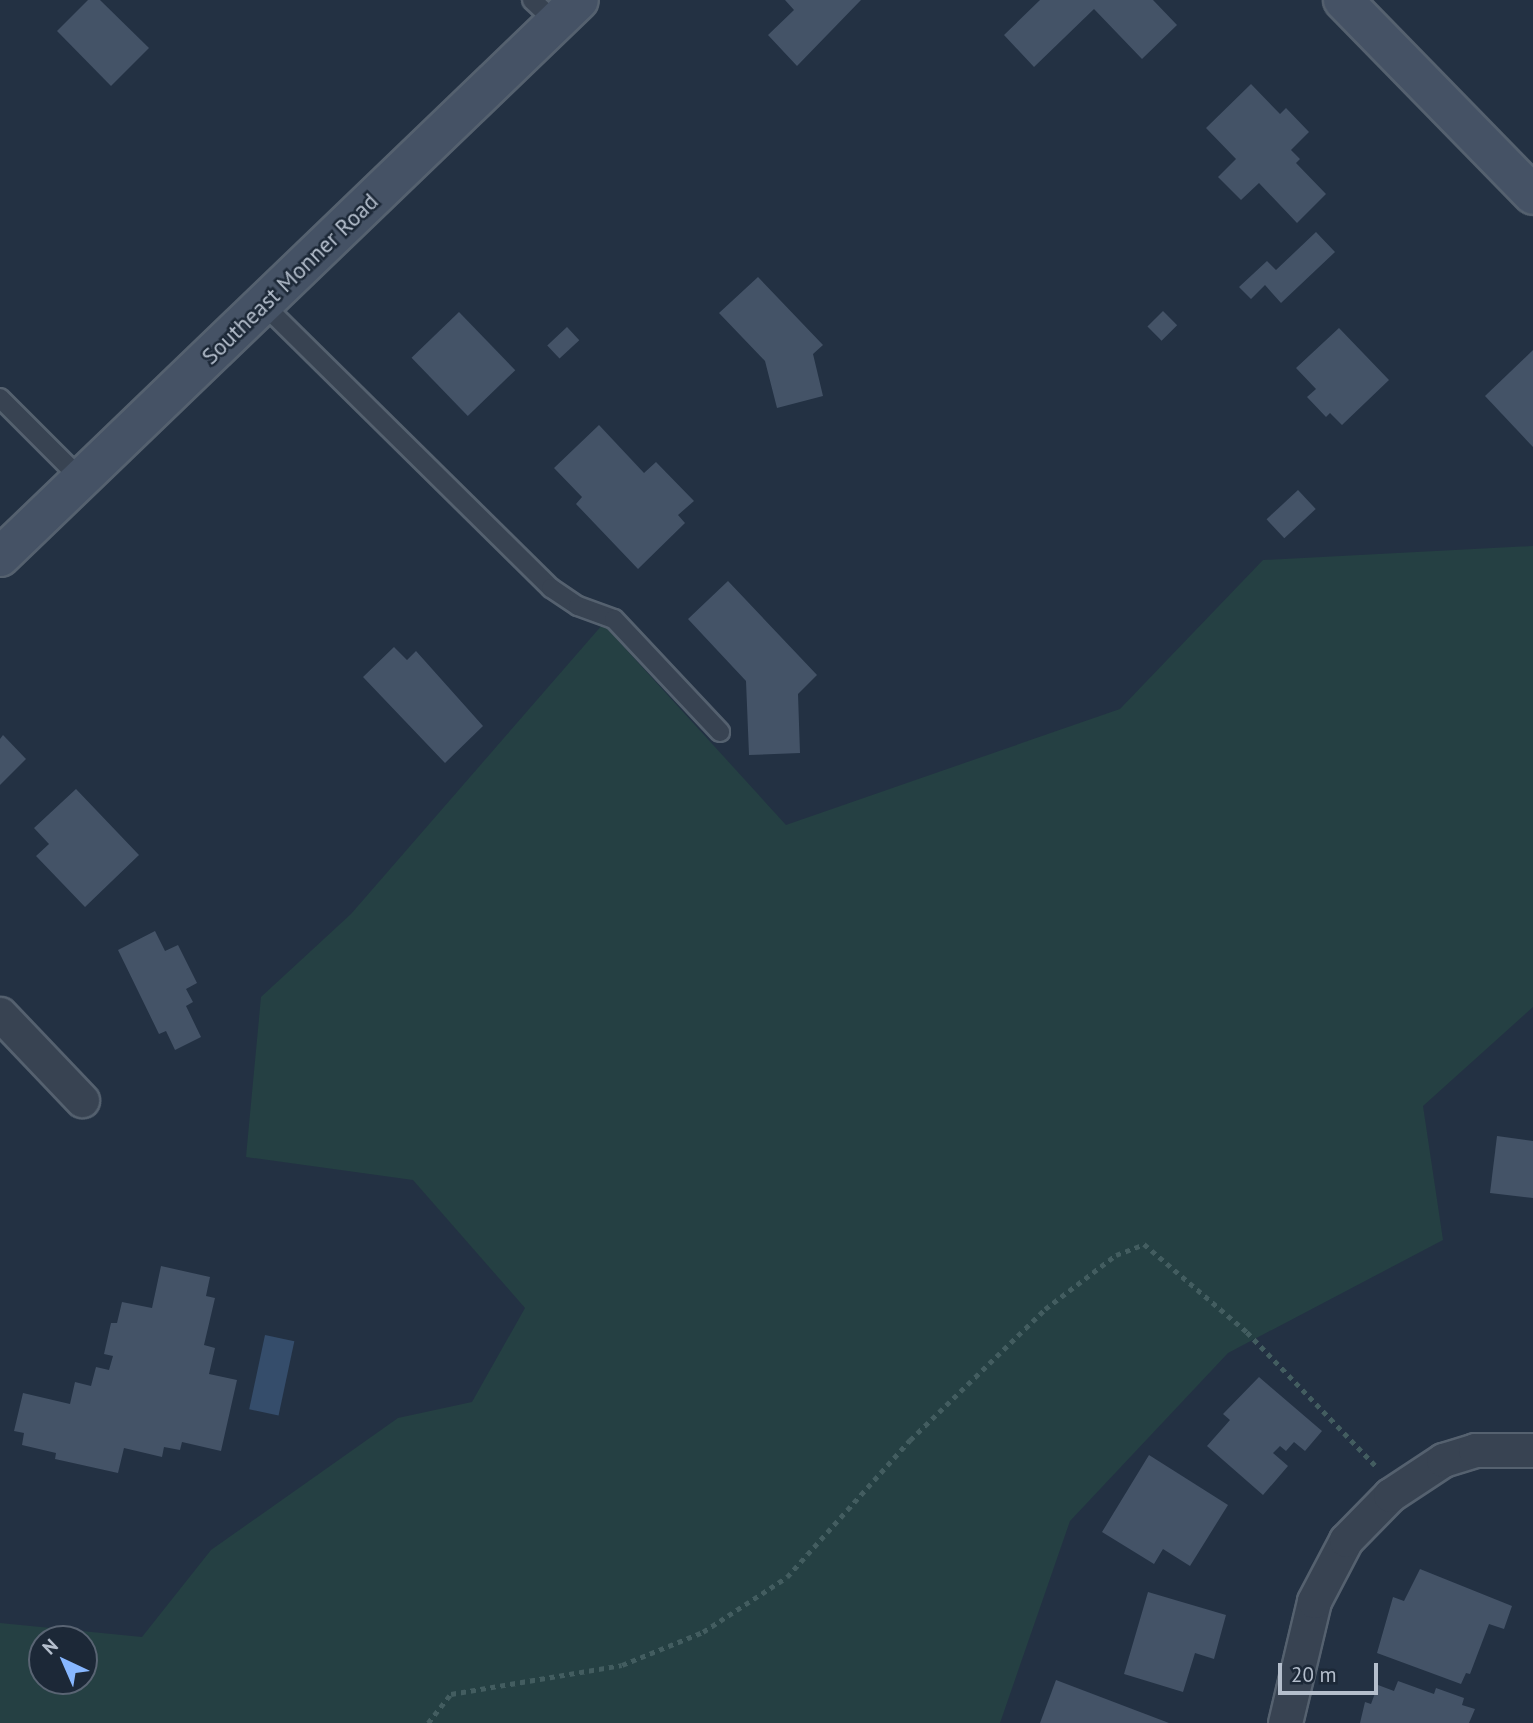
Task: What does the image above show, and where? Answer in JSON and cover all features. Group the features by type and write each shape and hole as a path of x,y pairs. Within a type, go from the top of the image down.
{"street":[{"path":"1343,0 1533,195"},
{"name":"Southeast Monner Road","path":"0,557 265,306 556,7"},
{"path":"0,1014 82,1100"},
{"path":"1285,1723 1299,1653 1326,1571 1346,1540 1390,1495 1416,1475 1475,1450 1533,1450"}],"lane":[{"path":"265,306 551,588 578,606 614,619 720,732"},
{"path":"0,398 82,479"}],"path":[{"path":"428,1723 451,1694 622,1665 703,1632 787,1577 910,1440 1045,1309 1116,1255 1144,1244 1298,1381 1378,1468 1371,1474 1390,1495"}],"green space":[{"path":"1533,546 1533,1007 1423,1106 1443,1240 1228,1353 1070,1521 1000,1723 0,1723 0,1623 28,1626 28,1695 98,1695 98,1633 142,1637 211,1550 398,1418 472,1402 525,1308 413,1180 246,1157 261,997 351,914 603,624 786,825 1120,709 1263,560"}],"water":[{"path":"265,1335 294,1341 279,1416 249,1409"}],"building":[{"path":"88,0 100,0 149,48 111,86 57,31"},
{"path":"785,0 861,0 797,66 768,35 794,10"},
{"path":"1040,0 1153,0 1177,25 1142,59 1094,9 1034,67 1004,35"},
{"path":"1251,84 1280,114 1286,108 1309,132 1291,150 1300,159 1296,163 1326,194 1297,223 1259,183 1241,200 1218,177 1236,159 1206,128"},
{"path":"1316,232 1335,252 1281,303 1265,285 1251,299 1239,287 1267,261 1276,270"},
{"path":"758,277 823,345 813,354 823,396 777,408 765,361 719,313"},
{"path":"1163,311 1177,325 1162,341 1147,327"},
{"path":"459,312 515,370 468,416 412,358"},
{"path":"567,327 579,340 560,359 547,345"},
{"path":"1339,328 1389,380 1342,425 1330,413 1326,417 1307,397 1316,389 1296,368"},
{"path":"1533,350 1533,447 1485,396"},
{"path":"599,425 644,473 656,462 694,501 678,515 685,523 638,569 576,504 582,497 554,468"},
{"path":"1298,490 1316,509 1284,538 1267,519"},
{"path":"728,581 817,675 798,694 800,753 749,755 746,681 688,619"},
{"path":"394,647 407,660 416,651 483,726 445,763 363,677"},
{"path":"3,735 26,759 0,785 0,739"},
{"path":"76,789 139,855 85,907 36,856 49,844 34,828"},
{"path":"155,931 165,951 178,945 197,983 186,989 193,1002 186,1006 201,1037 175,1050 166,1031 159,1034 118,950"},
{"path":"1497,1136 1533,1141 1533,1198 1490,1193"},
{"path":"161,1266 210,1277 206,1296 215,1298 204,1345 215,1348 209,1374 237,1380 221,1451 182,1442 180,1450 164,1447 162,1457 124,1448 118,1473 55,1459 56,1453 22,1445 24,1433 14,1431 23,1393 70,1404 75,1382 91,1386 96,1367 109,1370 113,1356 104,1354 111,1323 117,1323 122,1302 152,1308"},
{"path":"1259,1377 1322,1431 1305,1451 1294,1442 1286,1451 1280,1446 1273,1453 1288,1466 1263,1495 1207,1446 1230,1420 1223,1414"},
{"path":"1149,1455 1228,1505 1190,1566 1163,1549 1154,1564 1102,1532"},
{"path":"1420,1569 1512,1606 1504,1629 1489,1624 1470,1674 1466,1673 1461,1684 1377,1653 1393,1597 1404,1601"},
{"path":"1148,1592 1226,1615 1214,1659 1195,1653 1183,1692 1124,1674"},
{"path":"1056,1680 1169,1723 1040,1723"},
{"path":"1398,1681 1434,1694 1436,1688 1464,1698 1462,1705 1475,1709 1469,1723 1360,1723 1365,1702 1371,1704 1378,1685 1394,1691"}]}
